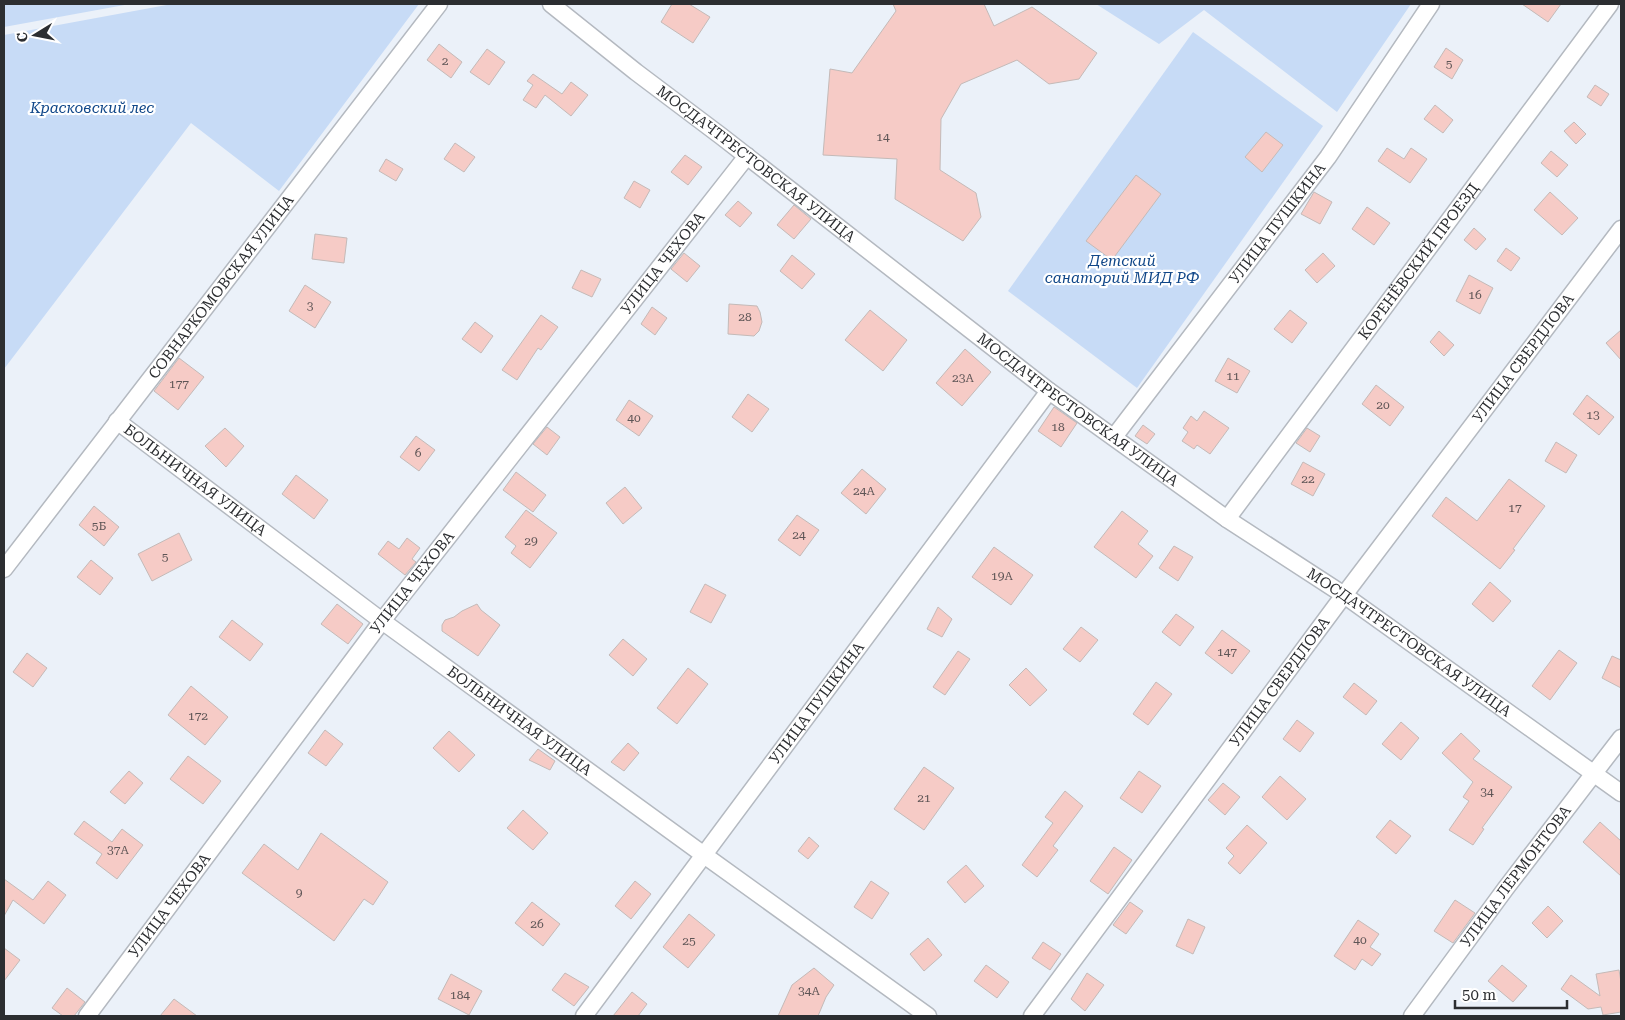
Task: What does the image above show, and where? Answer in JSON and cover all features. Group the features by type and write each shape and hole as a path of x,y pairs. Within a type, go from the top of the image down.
{"street":[{"name":"СОВНАРКОМОВСКАЯ УЛИЦА","path":"4,568 439,4"},
{"name":"МОСДАЧТРЕСТОВСКАЯ УЛИЦА","path":"551,4 636,72 1049,391 1228,519 1344,595 1621,793"},
{"name":"УЛИЦА ПУШКИНА","path":"1114,437 1328,158 1431,4"},
{"name":"КОРЕНЁВСКИЙ ПРОЕЗД","path":"1228,519 1610,4"},
{"name":"УЛИЦА ЧЕХОВА","path":"87,1016 382,621 747,156"},
{"name":"УЛИЦА СВЕРДЛОВА","path":"1032,1016 1344,595 1621,229"},
{"name":"УЛИЦА ПУШКИНА","path":"584,1016 1049,391"},
{"name":"БОЛЬНИЧНАЯ УЛИЦА","path":"117,421 382,621 704,856 928,1016"},
{"name":"УЛИЦА ЛЕРМОНТОВА","path":"1412,1016 1506,888 1621,738"}],"green space":[{"path":"4,4 130,4 4,27"},
{"name":"Красковский лес","path":"172,4 419,4 279,191 191,123 4,369 4,35"},
{"path":"1096,4 1411,4 1337,112 1204,10 1159,44"},
{"name":"Детский санаторий МИД РФ","path":"1193,32 1323,126 1137,388 1008,291"}],"building":[{"path":"672,4 689,4 710,17 693,43 661,22"},
{"path":"893,4 984,4 994,26 1032,7 1097,53 1079,79 1049,84 1017,60 961,84 941,119 940,170 976,193 981,217 963,241 895,199 897,159 823,155 830,69 852,73 896,11"},
{"path":"1522,4 1561,4 1548,22"},
{"path":"439,44 462,62 451,78 427,60"},
{"path":"1446,48 1463,60 1452,79 1434,67"},
{"path":"487,49 505,62 489,85 470,72"},
{"path":"533,74 562,94 571,82 588,95 571,116 545,95 536,108 523,100 533,85 527,81"},
{"path":"1595,85 1609,94 1601,106 1587,97"},
{"path":"1435,105 1453,120 1443,133 1424,119"},
{"path":"1574,122 1586,134 1576,144 1564,131"},
{"path":"1266,132 1283,145 1262,172 1245,157"},
{"path":"455,143 475,157 464,172 444,159"},
{"path":"1387,148 1404,159 1411,148 1427,159 1410,183 1378,161"},
{"path":"1551,151 1568,165 1557,177 1541,163"},
{"path":"685,155 702,167 688,185 671,172"},
{"path":"386,159 403,169 396,181 379,171"},
{"path":"1136,175 1161,194 1112,260 1086,241"},
{"path":"634,181 650,190 640,208 624,198"},
{"path":"1314,192 1332,202 1320,224 1301,214"},
{"path":"1550,192 1578,218 1562,235 1534,210"},
{"path":"738,201 752,213 740,227 725,215"},
{"path":"794,205 811,219 794,239 777,225"},
{"path":"1367,207 1390,223 1374,245 1352,229"},
{"path":"1474,228 1486,239 1476,250 1464,240"},
{"path":"315,234 347,238 344,263 312,259"},
{"path":"1506,248 1520,258 1511,271 1497,261"},
{"path":"684,253 700,266 687,282 671,269"},
{"path":"1323,253 1335,266 1317,283 1305,270"},
{"path":"792,255 815,274 802,289 780,271"},
{"path":"581,270 601,279 592,297 572,288"},
{"path":"1469,275 1493,288 1480,314 1456,301"},
{"path":"305,285 331,302 315,328 289,311"},
{"path":"729,304 757,306 762,322 759,331 754,336 728,334"},
{"path":"652,307 667,318 655,335 641,324"},
{"path":"870,310 907,340 883,371 845,340"},
{"path":"1290,310 1307,323 1292,343 1274,329"},
{"path":"541,315 558,327 541,350 538,348 517,380 502,370"},
{"path":"475,322 493,336 481,353 462,339"},
{"path":"1621,330 1621,360 1606,343"},
{"path":"1439,331 1454,345 1444,356 1430,342"},
{"path":"965,349 991,372 962,406 936,383"},
{"path":"179,358 204,377 178,410 154,391"},
{"path":"1228,358 1250,371 1237,393 1215,381"},
{"path":"1376,385 1404,407 1390,426 1362,404"},
{"path":"748,394 769,409 752,432 732,417"},
{"path":"1587,395 1614,417 1599,435 1573,414"},
{"path":"629,400 653,416 639,436 616,420"},
{"path":"1054,407 1077,423 1061,447 1038,431"},
{"path":"1204,411 1229,428 1210,454 1197,445 1194,449 1182,441 1188,432 1183,428 1191,416 1197,421"},
{"path":"1143,425 1155,434 1147,444 1135,436"},
{"path":"547,427 560,437 547,455 533,444"},
{"path":"225,428 244,446 226,467 205,446"},
{"path":"1307,428 1320,436 1310,452 1296,443"},
{"path":"416,436 435,450 419,471 400,457"},
{"path":"1556,442 1577,455 1566,473 1545,461"},
{"path":"1303,462 1325,474 1313,496 1291,484"},
{"path":"862,469 886,489 866,514 841,493"},
{"path":"516,472 546,495 533,512 503,490"},
{"path":"296,475 328,500 314,519 282,494"},
{"path":"1509,479 1545,506 1500,569 1432,516 1446,497 1477,521"},
{"path":"625,487 642,508 623,524 606,503"},
{"path":"94,506 119,527 104,546 79,525"},
{"path":"526,510 557,533 530,568 511,553 516,546 505,537"},
{"path":"1122,511 1148,531 1138,544 1153,556 1136,578 1094,547"},
{"path":"797,515 819,530 800,556 778,540"},
{"path":"179,533 192,560 152,581 138,554"},
{"path":"407,538 420,548 412,559 416,562 405,575 378,554 388,541 399,549"},
{"path":"1174,546 1193,557 1178,581 1159,568"},
{"path":"994,547 1033,575 1011,605 972,577"},
{"path":"91,560 113,578 100,595 77,577"},
{"path":"1490,582 1511,601 1493,622 1472,604"},
{"path":"705,584 726,595 711,623 690,612"},
{"path":"337,604 363,624 348,644 321,624"},
{"path":"477,604 481,610 500,625 478,656 442,631 442,625 445,620"},
{"path":"938,607 952,619 942,637 927,629"},
{"path":"1176,614 1194,627 1180,646 1162,632"},
{"path":"232,620 263,644 250,661 219,637"},
{"path":"1081,627 1098,640 1080,662 1063,649"},
{"path":"1222,630 1250,651 1232,674 1205,653"},
{"path":"623,639 647,659 633,676 609,655"},
{"path":"1559,650 1577,663 1550,700 1532,686"},
{"path":"958,651 970,659 945,695 933,687"},
{"path":"27,653 47,668 33,687 13,672"},
{"path":"1612,656 1621,660 1621,688 1602,678"},
{"path":"688,668 708,684 677,724 657,708"},
{"path":"1026,668 1047,690 1030,706 1009,685"},
{"path":"1156,682 1172,694 1148,725 1133,714"},
{"path":"1354,683 1377,701 1366,715 1343,697"},
{"path":"191,686 228,717 205,745 168,715"},
{"path":"1297,720 1314,733 1300,752 1283,739"},
{"path":"1401,722 1419,738 1401,760 1382,744"},
{"path":"325,730 343,744 326,766 308,753"},
{"path":"449,731 475,755 459,772 433,748"},
{"path":"1461,733 1480,751 1473,759 1512,787 1482,828 1484,829 1473,845 1449,830 1469,801 1463,797 1473,782 1442,753"},
{"path":"628,743 639,753 624,771 611,762"},
{"path":"538,749 555,761 550,770 529,760"},
{"path":"188,756 221,781 203,804 170,779"},
{"path":"924,767 954,788 924,830 894,809"},
{"path":"129,771 143,783 125,804 110,792"},
{"path":"1139,771 1161,786 1142,813 1120,798"},
{"path":"1280,776 1306,799 1287,820 1262,797"},
{"path":"1223,783 1240,797 1225,815 1208,800"},
{"path":"1065,791 1083,806 1053,846 1058,850 1037,877 1022,865 1053,823 1045,817"},
{"path":"523,810 548,833 533,850 507,828"},
{"path":"1390,820 1411,836 1396,854 1376,837"},
{"path":"84,821 112,842 122,829 143,845 117,879 96,863 102,854 74,834"},
{"path":"1600,822 1621,841 1621,876 1583,842"},
{"path":"1247,825 1267,843 1240,874 1228,863 1234,856 1226,848"},
{"path":"321,833 388,882 373,905 364,899 334,941 242,873 264,844 298,870"},
{"path":"809,837 819,846 808,859 798,851"},
{"path":"1114,847 1132,860 1108,894 1090,881"},
{"path":"966,865 984,886 965,903 947,882"},
{"path":"4,879 33,900 48,881 66,895 44,924 13,900 4,916"},
{"path":"635,881 651,894 631,919 615,906"},
{"path":"871,881 889,893 872,919 854,907"},
{"path":"1455,900 1475,913 1453,943 1434,931"},
{"path":"532,902 560,924 543,946 515,923"},
{"path":"1130,902 1143,911 1126,934 1113,925"},
{"path":"1548,906 1563,921 1547,938 1532,923"},
{"path":"689,914 715,935 688,968 663,947"},
{"path":"1188,919 1205,927 1193,954 1176,946"},
{"path":"1358,920 1379,934 1370,947 1381,954 1372,966 1362,959 1355,970 1334,956"},
{"path":"928,938 942,955 924,971 910,954"},
{"path":"1043,942 1061,954 1050,970 1032,958"},
{"path":"4,948 20,960 4,981"},
{"path":"986,965 1009,982 997,998 974,981"},
{"path":"1502,965 1527,986 1513,1002 1488,981"},
{"path":"814,968 834,985 826,997 818,1016 778,1016 792,985"},
{"path":"1619,970 1621,1012 1603,1015 1601,1007 1588,1009 1561,989 1571,975 1600,996 1596,974"},
{"path":"565,973 589,987 574,1006 552,990"},
{"path":"1087,973 1104,985 1085,1011 1071,999"},
{"path":"451,974 482,991 469,1015 438,999"},
{"path":"67,988 85,1002 74,1016 63,1016 52,1008"},
{"path":"632,992 647,1004 638,1016 613,1016"},
{"path":"174,999 197,1016 160,1016"}]}
